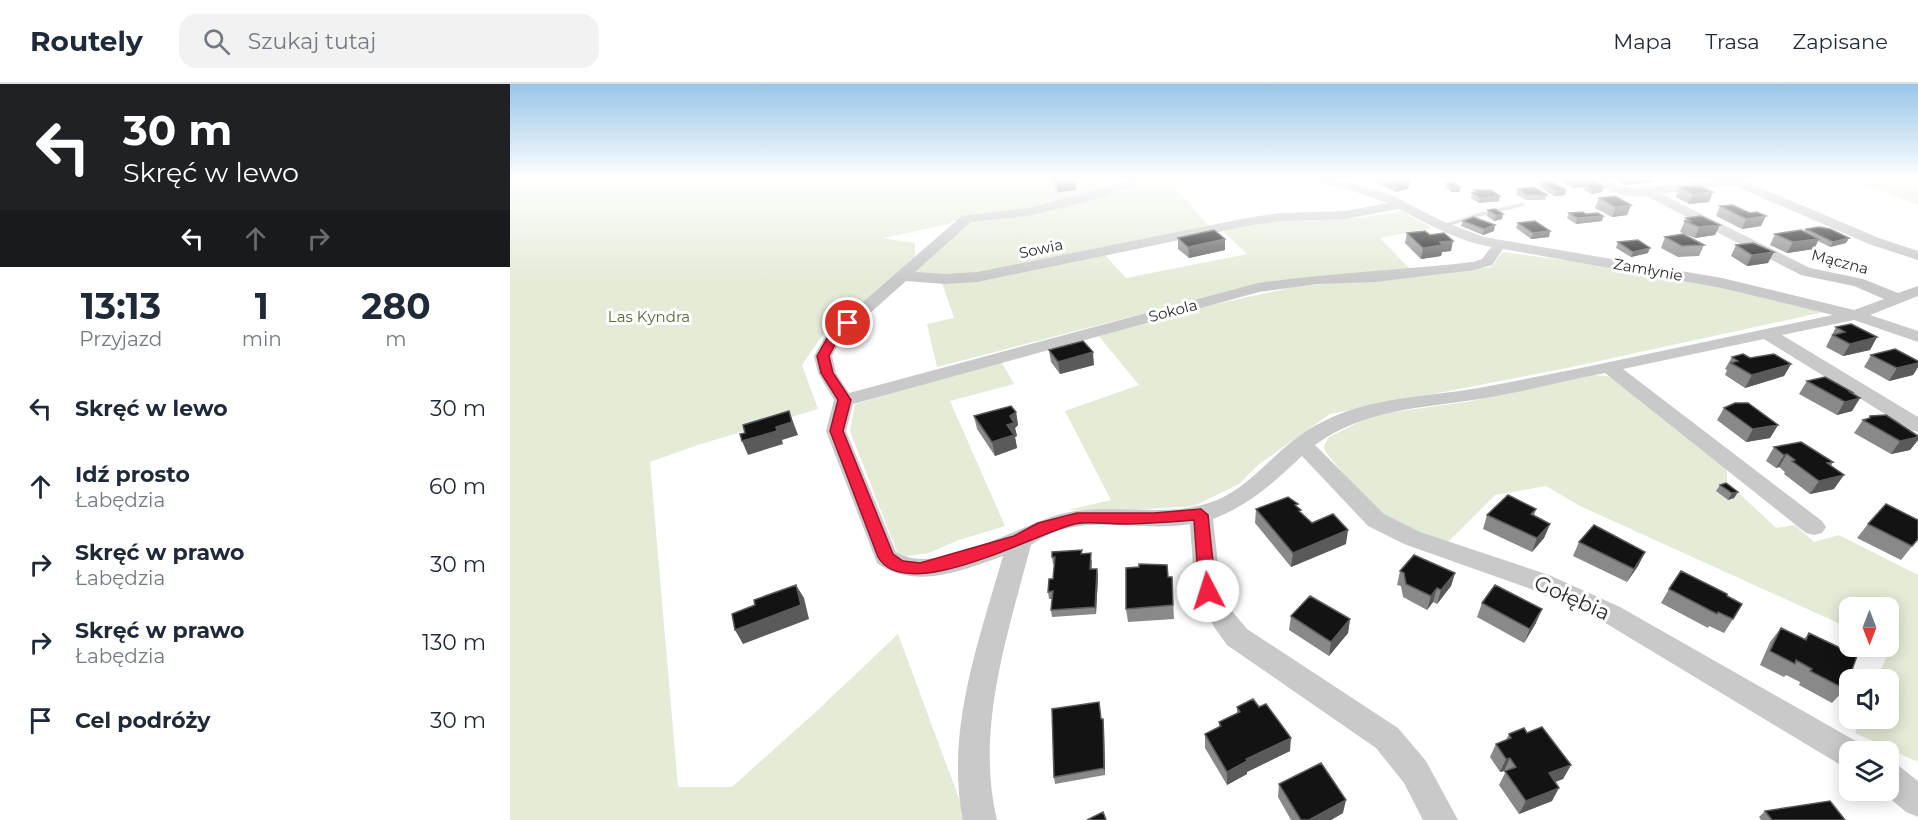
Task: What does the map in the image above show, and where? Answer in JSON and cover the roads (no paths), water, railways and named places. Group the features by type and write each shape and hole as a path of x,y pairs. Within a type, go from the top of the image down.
{"street":[{"path":"1016,213 967,219 834,336 823,356 827,373 844,400 836,431 886,557 899,567 920,569 1020,540 1043,527 1077,518 1154,518 1201,515 1228,505 1270,476 1302,444 1345,417 1419,401 1481,393 1855,315 1918,291"},
{"name":"Sowia","path":"900,276 945,279 977,277 1252,221 1280,217 1354,213"},
{"name":"Zamłynie","path":"1417,213 1481,241 1722,283 1855,315 1918,337"},
{"name":"Mączna","path":"1690,213 1806,272 1858,282 1896,298"},
{"name":"Mączna","path":"1810,213 1874,241 1918,256"},
{"name":"Sokola","path":"844,400 1258,288 1318,279 1375,277 1474,266 1487,262 1500,244"},
{"path":"1766,333 1918,426"},
{"path":"1608,366 1814,527"},
{"name":"Gołębia","path":"1302,444 1376,520 1412,538 1540,582 1611,614 1839,748"},
{"path":"1201,515 1208,591 1223,619 1237,637 1387,738 1415,772 1441,820"},
{"path":"980,820 975,807 974,747 982,692 1020,540"},
{"path":"1899,786 1918,801"}],"lane":[{"path":"1442,226 1483,213"}],"park label":[{"name":"Las Kyndra","path":"649,317"}]}
